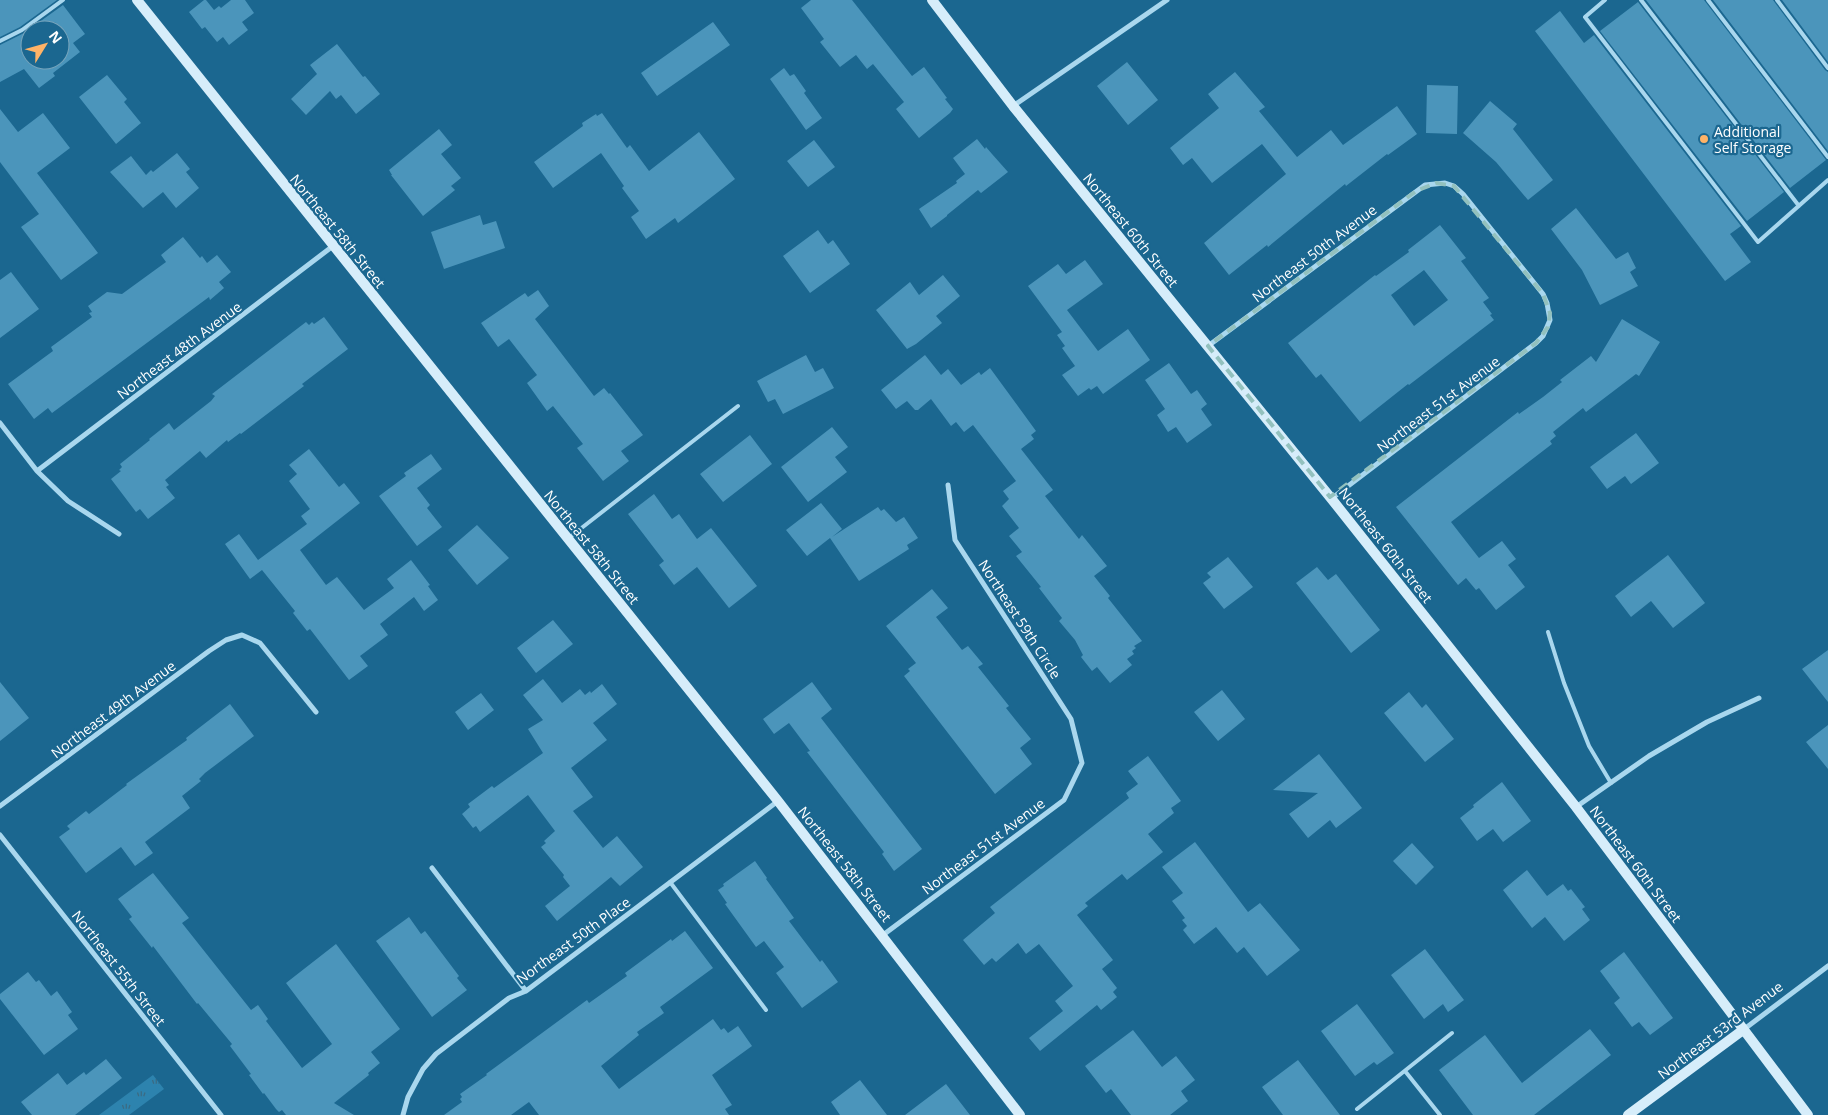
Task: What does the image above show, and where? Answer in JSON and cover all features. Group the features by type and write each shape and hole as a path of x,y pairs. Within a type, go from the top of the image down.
{"street":[{"name":"Northeast 58th Street","path":"137,0 778,801 1020,1115"},
{"name":"Northeast 60th Street","path":"932,0 1013,106 1331,499 1576,807 1808,1115"},
{"path":"1013,106 1167,0"},
{"name":"Northeast 50th Avenue","path":"1208,346 1416,190 1425,185 1436,183 1454,186 1472,204 1543,294 1547,303 1550,320"},
{"name":"Northeast 48th Avenue","path":"38,471 333,246"},
{"name":"Northeast 51st Avenue","path":"1331,499 1536,343 1544,336 1550,320"},
{"path":"0,423 38,471 68,502 119,534"},
{"name":"Northeast 59th Circle","path":"948,485 955,540 1072,719 1082,763"},
{"name":"Northeast 49th Avenue","path":"0,806 209,651 226,640 242,634 260,643 316,712"},
{"path":"1576,807 1649,756 1699,727 1759,698"},
{"name":"Northeast 51st Avenue","path":"883,935 1064,800 1082,763"},
{"name":"Northeast 50th Place","path":"403,1115 408,1097 423,1069 436,1054 509,998 526,991 778,801"},
{"name":"Northeast 55th Street","path":"0,835 221,1115"},
{"path":"432,868 526,991"},
{"name":"Northeast 53rd Avenue","path":"1628,1115 1828,966"}],"lane":[{"path":"0,41 22,30 63,0"},
{"path":"1605,0 1585,17 1758,242 1828,180"},
{"path":"1641,0 1799,206"},
{"path":"1708,0 1828,157"},
{"path":"1777,0 1828,68"},
{"path":"568,538 738,406"},
{"path":"1548,632 1564,683 1589,746 1611,783"},
{"path":"670,882 766,1010"},
{"path":"1357,1109 1452,1034"},
{"path":"1405,1071 1440,1115"}],"highlighted area":[{"path":"1436,183 1454,186 1543,294 1550,313 1548,327 1536,343 1330,497 1208,346 1416,191"}],"green space":[{"path":"153,1075 164,1089 129,1115 99,1115"}],"building":[{"path":"0,0 57,0 30,20 20,20 20,27 0,37"},
{"path":"204,0 214,10 219,6 221,8 231,0 245,0 254,13 242,22 248,30 229,45 223,37 217,42 205,27 202,29 189,12"},
{"path":"811,0 852,0 912,76 924,67 947,98 945,99 953,109 950,113 919,138 896,109 904,102 873,64 867,69 856,55 840,67 820,42 824,39 801,8"},
{"path":"1646,0 1704,0 1826,160 1790,188"},
{"path":"1713,0 1773,0 1828,72 1828,151"},
{"path":"1782,0 1828,0 1828,62"},
{"path":"1638,2 1784,192 1747,221 1600,31"},
{"path":"63,5 85,34 73,43 80,52 70,60 70,20 42,20"},
{"path":"1560,11 1584,43 1594,35 1741,226 1730,234 1751,262 1725,281 1535,31"},
{"path":"713,22 730,45 657,96 641,73"},
{"path":"20,35 20,70 22,70 0,82 0,45"},
{"path":"337,44 363,77 365,76 380,94 356,114 341,95 336,99 330,91 306,115 291,99 317,74 310,65"},
{"path":"1127,62 1158,100 1128,125 1097,86"},
{"path":"784,68 790,76 794,74 806,91 804,93 822,118 806,130 770,79"},
{"path":"25,70 57,70 53,73 55,76 39,88"},
{"path":"1235,72 1265,107 1259,111 1297,157 1331,130 1343,145 1397,106 1417,134 1387,154 1346,186 1345,184 1268,247 1267,245 1229,275 1204,243 1286,174 1262,144 1212,183 1192,158 1183,165 1170,148 1219,108 1208,94"},
{"path":"107,75 127,99 124,102 141,123 116,144 79,97"},
{"path":"1427,85 1458,86 1457,134 1426,133"},
{"path":"1490,101 1517,124 1513,129 1553,180 1528,200 1496,162 1463,133"},
{"path":"0,109 18,132 43,113 70,148 37,173 98,253 61,280 21,227 39,214 0,162"},
{"path":"602,113 627,148 630,145 649,171 699,132 735,179 678,223 675,218 646,239 631,217 639,211 622,188 624,186 601,153 553,188 534,162 583,126 582,123 596,114 597,116"},
{"path":"439,129 452,145 441,154 461,178 451,186 455,190 423,216 389,170"},
{"path":"977,139 1008,172 981,193 978,190 931,228 919,209 957,183 956,181 965,174 953,158"},
{"path":"814,140 835,167 808,187 787,161"},
{"path":"177,153 190,169 186,172 199,188 176,208 163,192 143,208 110,172 131,156 146,175 151,170 153,172"},
{"path":"1576,208 1616,259 1628,252 1636,268 1630,272 1638,286 1600,305 1582,270 1551,229"},
{"path":"480,215 483,225 496,221 505,248 444,269 431,232"},
{"path":"1440,225 1466,258 1461,261 1489,298 1483,302 1494,320 1360,422 1321,374 1316,378 1288,343 1375,275 1409,252 1408,250","holes":["1424,270 1448,300 1414,326 1391,295"]},
{"path":"818,230 828,244 833,240 850,264 810,293 783,256"},
{"path":"183,237 200,258 202,256 207,263 217,255 231,272 219,282 224,288 210,300 209,297 52,413 48,408 34,419 8,384 53,351 51,347 92,317 89,313 92,312 88,306 107,292 122,294 166,262 161,255"},
{"path":"1085,260 1103,284 1067,310 1098,351 1128,329 1150,360 1103,394 1097,386 1091,390 1089,388 1078,396 1062,375 1075,366 1062,348 1065,346 1057,335 1062,332 1028,286 1058,264 1066,274"},
{"path":"11,272 39,309 0,338 0,280"},
{"path":"943,275 960,296 936,316 942,323 907,349 876,310 910,282 919,295"},
{"path":"538,290 549,306 535,319 594,396 604,388 643,435 621,451 629,461 603,481 577,448 583,444 553,406 547,411 527,383 537,375 509,339 498,347 481,323 525,293 528,297"},
{"path":"324,317 348,349 302,384 304,386 241,434 228,442 227,440 206,458 200,451 165,480 169,485 166,487 175,498 148,519 140,509 136,512 111,479 121,471 119,470 122,467 120,464 169,423 174,430 211,401 215,396 212,394 306,322 309,325 312,322 314,324"},
{"path":"1622,319 1660,342 1639,376 1636,374 1586,412 1583,408 1553,432 1556,436 1550,441 1552,444 1451,522 1479,558 1502,541 1516,559 1508,565 1525,587 1496,610 1479,588 1476,590 1466,578 1458,585 1396,507 1518,412 1519,414 1543,397 1562,382 1560,380 1591,356 1596,362"},
{"path":"806,355 815,372 823,368 834,388 783,414 775,399 768,402 757,381"},
{"path":"925,355 941,375 948,369 961,385 979,372 981,375 990,368 1036,431 1031,435 1034,439 1021,449 1053,490 1045,496 1079,539 1082,535 1107,566 1094,576 1110,596 1108,598 1142,641 1134,646 1136,648 1132,651 1134,654 1127,659 1132,665 1110,683 1097,667 1092,671 1081,657 1083,655 1075,640 1059,621 1062,618 1039,588 1041,587 1016,556 1022,552 1009,536 1019,528 1002,506 1009,499 1003,491 1016,481 973,425 964,432 956,422 951,426 931,399 918,410 915,410 907,401 896,409 881,390"},
{"path":"1169,363 1191,394 1197,390 1207,404 1201,409 1212,425 1187,443 1176,427 1168,432 1157,415 1165,409 1145,380"},
{"path":"832,427 848,447 835,457 847,472 808,502 781,467"},
{"path":"1636,433 1659,463 1631,484 1625,476 1607,489 1590,467"},
{"path":"750,435 772,464 723,502 700,474"},
{"path":"309,449 339,487 344,483 360,503 300,550 326,585 337,577 364,610 394,588 387,579 411,560 430,585 428,586 438,600 424,611 414,597 380,624 388,635 360,656 368,666 349,680 310,629 307,631 293,613 295,611 262,570 250,579 225,544 239,534 258,560 307,524 301,516 310,509 289,481 297,474 289,465"},
{"path":"431,454 442,469 417,488 430,505 427,508 442,527 417,546 379,496 406,476 404,473"},
{"path":"654,494 672,519 679,514 697,539 711,528 757,586 729,608 697,567 674,585 659,565 664,561 628,514"},
{"path":"821,503 842,529 832,537 878,507 881,511 884,509 896,522 904,517 918,538 907,545 909,549 859,581 830,538 807,556 786,530"},
{"path":"477,525 509,558 477,585 448,550"},
{"path":"1668,555 1705,603 1673,628 1651,601 1631,617 1615,596"},
{"path":"1228,557 1253,587 1224,609 1203,583 1211,577 1207,573"},
{"path":"1317,567 1328,580 1336,574 1380,630 1351,653 1296,583"},
{"path":"932,589 948,608 936,617 962,650 968,646 983,664 978,667 1009,706 1006,708 1031,739 1020,748 1032,764 995,794 904,676 910,671 908,669 916,663 886,626"},
{"path":"553,620 573,644 536,673 517,648"},
{"path":"1828,650 1828,702 1802,669"},
{"path":"543,679 562,703 580,689 585,695 590,691 591,693 602,684 617,704 593,723 607,740 571,768 593,797 573,811 603,848 617,836 643,867 620,886 611,877 557,921 545,906 570,886 563,877 564,875 541,847 546,843 544,841 555,831 528,795 480,832 476,826 473,828 462,814 470,807 468,804 543,753 528,729 543,720 523,695"},
{"path":"0,682 29,718 0,741"},
{"path":"812,682 832,709 821,718 922,849 894,871 882,854 884,852 807,752 810,751 789,723 774,734 763,719"},
{"path":"1222,690 1245,719 1218,741 1194,712"},
{"path":"1409,692 1422,708 1426,704 1454,739 1425,762 1384,713"},
{"path":"481,693 494,710 468,730 455,712"},
{"path":"230,704 254,736 205,773 199,779 201,781 182,796 190,808 145,842 153,853 135,866 121,847 86,873 59,837 70,829 67,826 86,811 89,814 126,784 187,740 186,738"},
{"path":"1828,725 1828,769 1806,742"},
{"path":"1319,754 1362,808 1336,828 1330,820 1308,838 1289,814 1318,793 1273,790"},
{"path":"1148,756 1181,801 1171,808 1174,813 1148,834 1163,852 1127,880 1122,874 1085,903 1088,906 1077,915 1113,960 1102,969 1117,988 1113,992 1117,997 1101,1010 1097,1005 1040,1051 1029,1038 1063,1011 1055,1001 1073,986 1039,944 1026,954 1018,943 996,962 992,958 984,965 963,940 995,913 990,907 1129,798 1126,793 1138,784 1128,771"},
{"path":"1502,782 1531,821 1503,842 1493,829 1477,841 1460,818"},
{"path":"1195,842 1248,912 1260,903 1300,950 1267,976 1244,947 1237,953 1216,927 1194,944 1183,930 1187,926 1182,920 1185,918 1172,901 1183,893 1162,867"},
{"path":"1412,843 1434,867 1416,885 1393,861"},
{"path":"755,861 794,918 789,921 820,962 822,960 838,982 802,1008 776,973 784,967 764,941 756,947 725,904 727,903 718,890 724,886 723,884"},
{"path":"1527,870 1547,896 1563,884 1568,891 1571,889 1585,907 1582,909 1590,920 1564,941 1545,917 1532,928 1503,890"},
{"path":"153,873 189,918 182,923 251,1010 258,1005 268,1019 266,1021 302,1068 332,1044 286,983 336,944 400,1029 371,1052 380,1063 368,1073 369,1075 334,1103 354,1115 286,1115 282,1110 279,1112 263,1094 230,1046 232,1044 197,1004 153,946 152,948 129,919 132,917 118,899"},
{"path":"409,917 421,934 425,931 459,976 457,978 467,990 432,1017 376,941"},
{"path":"685,931 713,968 660,1007 664,1013 637,1032 639,1035 601,1066 619,1089 713,1019 721,1030 724,1028 728,1033 738,1026 752,1046 712,1075 732,1105 725,1109 729,1115 539,1115 529,1102 511,1115 444,1115 462,1102 460,1094 486,1074 587,1000 589,1003 627,976 625,973"},
{"path":"1425,949 1464,1000 1448,1012 1443,1004 1424,1019 1391,975"},
{"path":"1624,952 1673,1018 1650,1035 1639,1022 1632,1027 1614,1003 1620,998 1600,971"},
{"path":"28,972 36,982 39,980 51,996 57,991 72,1012 68,1015 78,1029 44,1055 0,999 0,994"},
{"path":"1357,1004 1394,1053 1377,1065 1374,1062 1355,1076 1321,1031"},
{"path":"1590,1029 1611,1055 1534,1115 1473,1115 1439,1070 1485,1035 1522,1083"},
{"path":"1133,1030 1162,1067 1176,1056 1195,1080 1181,1091 1188,1101 1170,1115 1131,1115 1111,1089 1106,1093 1085,1066"},
{"path":"106,1059 122,1078 75,1115 32,1115 21,1102 58,1073 67,1085 84,1072 86,1075"},
{"path":"1298,1060 1340,1115 1283,1115 1262,1087"},
{"path":"860,1080 887,1115 840,1115 831,1102"},
{"path":"946,1084 970,1115 905,1115"}],"place":[{"name":"Additional Self Storage","path":"1704,139"}]}
